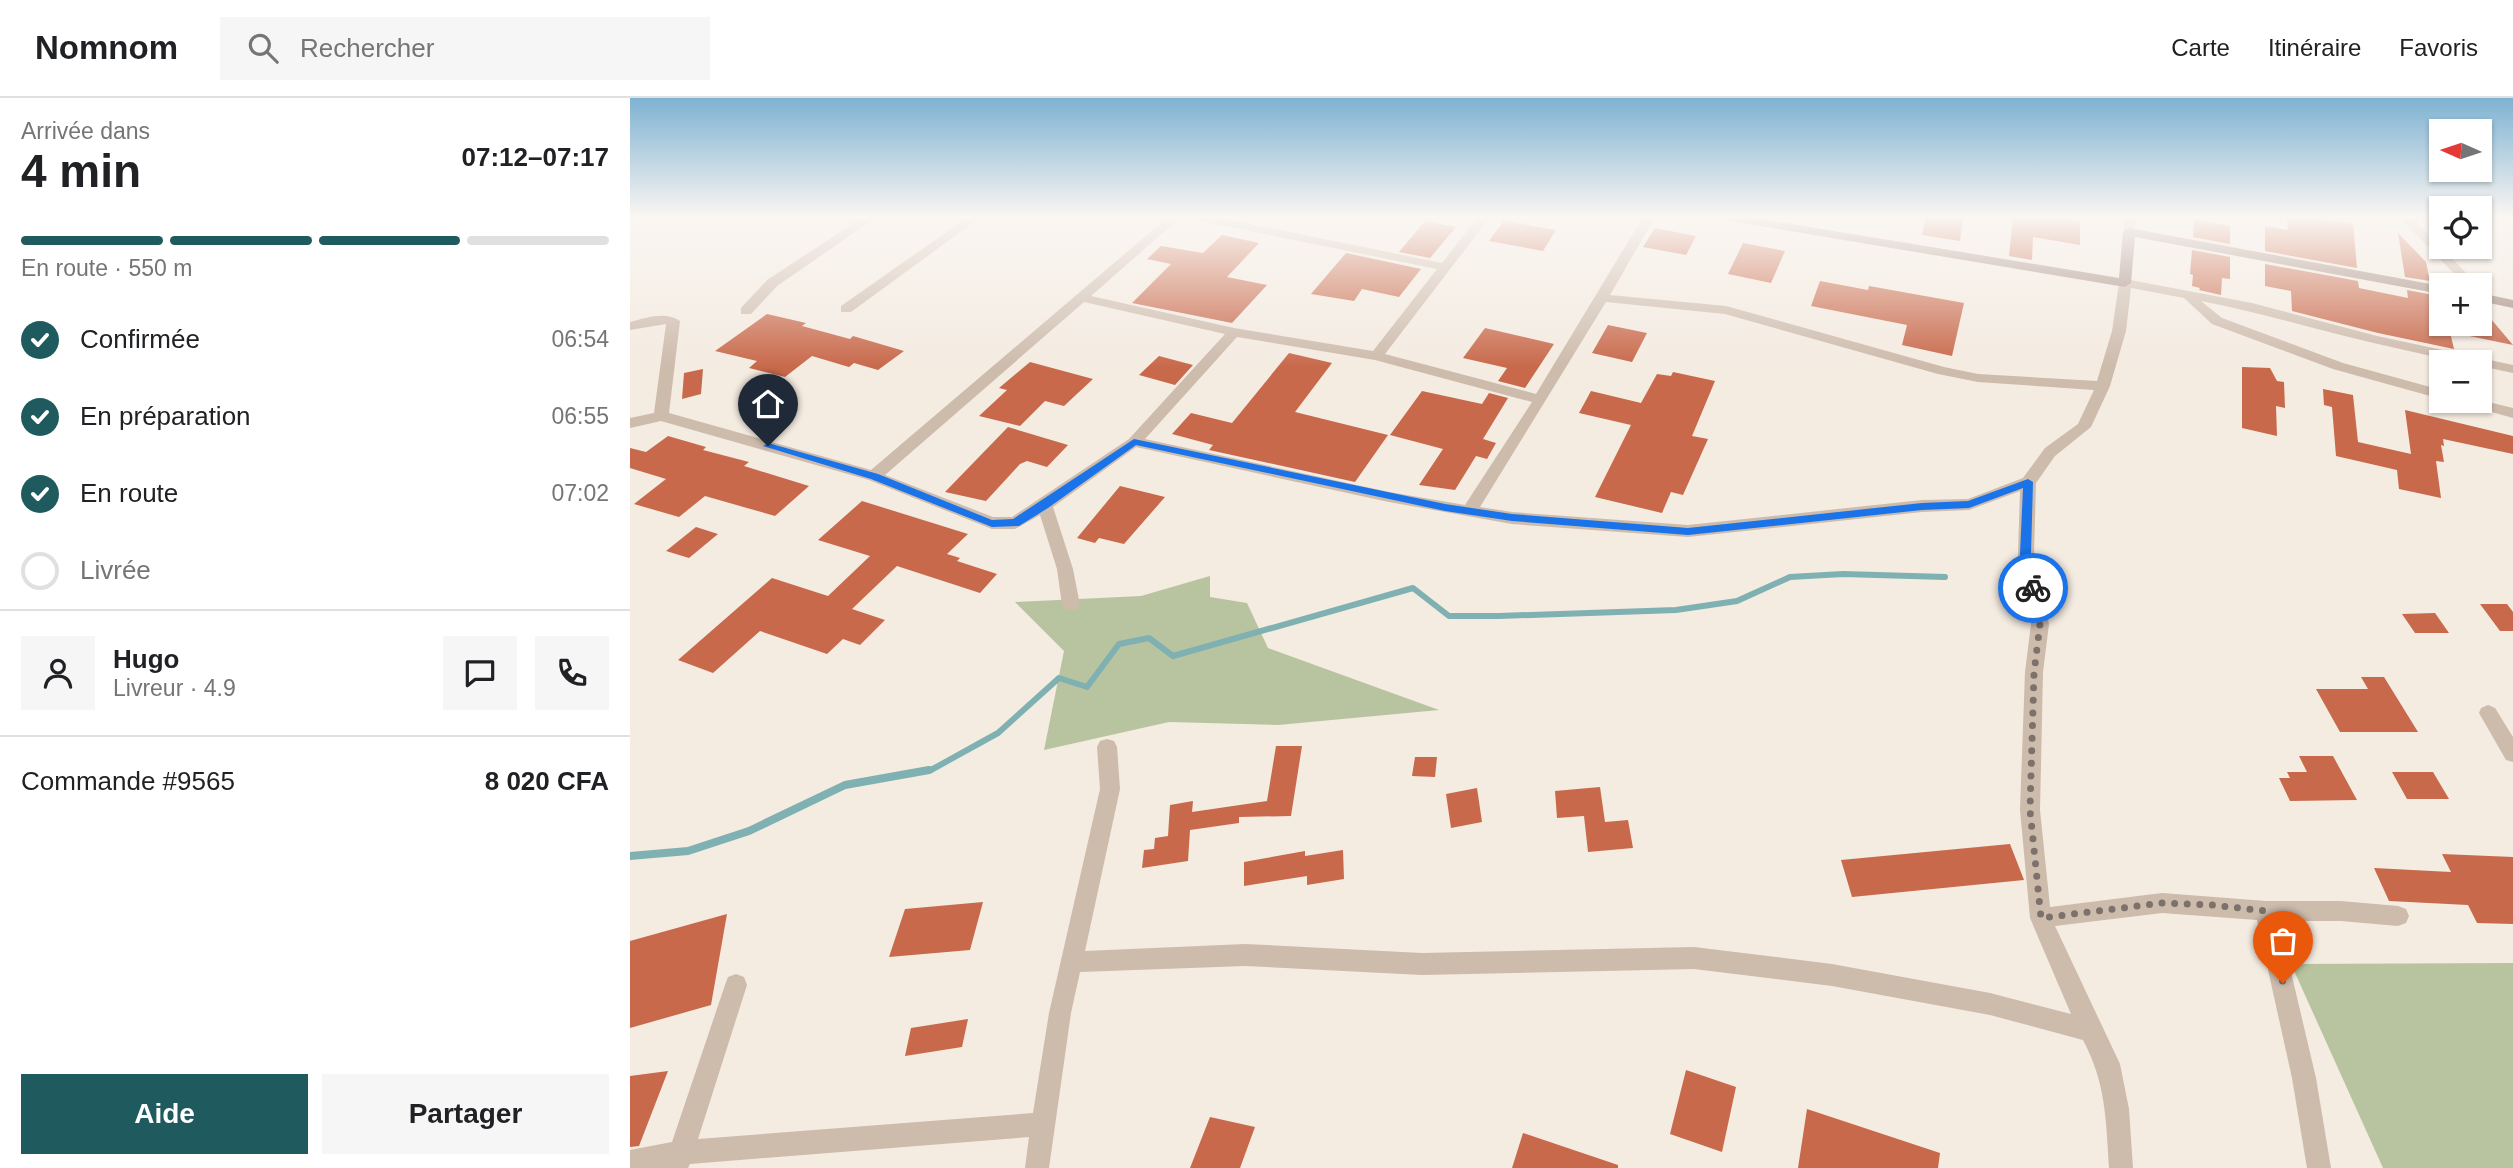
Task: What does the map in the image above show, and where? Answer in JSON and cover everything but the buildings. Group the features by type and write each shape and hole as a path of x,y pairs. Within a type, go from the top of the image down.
{"street":[{"path":"746,311 772,283 796,267"},
{"path":"846,309 905,267"},
{"path":"874,476 1118,267"},
{"path":"1376,356 1445,267"},
{"path":"1469,511 1488,485 1620,267"},
{"path":"2024,267 2252,307 2376,340 2513,369"},
{"path":"1134,442 1389,497 1512,518 1688,531 1922,506 1969,504 2028,482 2050,452 2084,427 2103,387 2119,331 2126,267"},
{"path":"2317,267 2429,288"},
{"path":"2189,296 2217,321 2338,366 2429,391"},
{"path":"1083,298 1234,332 1376,356 1539,399"},
{"path":"1602,298 1726,310 1943,371 1978,378 2103,387"},
{"path":"2492,299 2513,304"},
{"path":"630,326 661,319 673,321 661,416"},
{"path":"630,423 661,416 874,476 992,523 1015,523 1134,442 1234,332"},
{"path":"2492,407 2513,413"},
{"path":"2028,482 2026,554 2040,624 2034,673 2030,810 2041,918 2090,1030 2108,1064 2113,1080 2122,1168"},
{"path":"1045,505 1065,569 1072,605"},
{"path":"2488,713 2513,754"},
{"path":"1037,1168 1060,1013 1110,789 1107,747"},
{"path":"2041,918 2162,903 2266,911 2342,911 2398,916"},
{"path":"2266,911 2304,1078 2319,1168"},
{"path":"1072,962 1245,955 1422,964 1694,958 1832,975 1990,1004 2090,1030"},
{"path":"679,1160 736,985"},
{"path":"630,1162 679,1160 1045,1124"}],"green space":[{"path":"1210,576 1210,597 1247,603 1268,648 1439,710 1278,725 1169,722 1044,750 1064,651 1015,602 1141,596"},
{"path":"2513,963 2513,1168 2383,1168 2291,964"}],"waterway":[{"path":"919,772 931,770 998,733 1059,678 1087,687 1119,644 1149,638 1173,656 1413,588 1449,616 1499,616 1676,610 1737,601 1790,577 1843,574 1945,577"},
{"path":"630,856 688,851 749,831 845,785 929,770"}],"way so far":[{"path":"2033,588 2040,624 2034,673 2030,810 2041,918 2123,910 2162,903 2266,911 2283,983"}],"route":[{"path":"768,446 874,476 992,523 1015,523 1134,442 1445,508 1512,518 1688,531 1922,506 1969,504 2028,482 2026,554 2033,588"}]}
